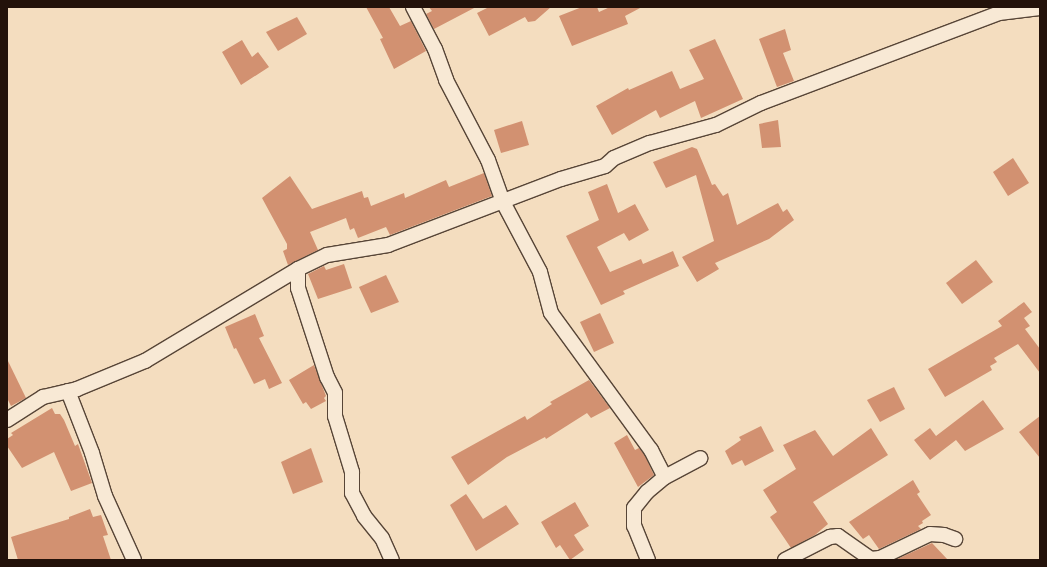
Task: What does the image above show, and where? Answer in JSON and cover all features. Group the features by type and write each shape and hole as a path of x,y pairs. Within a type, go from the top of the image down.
{"street":[{"path":"413,7 429,36 455,99 488,160 503,202 540,272 551,314 651,450 665,477"},
{"path":"7,420 43,397 68,391 145,361 298,269 327,255 388,245 561,179 605,166 614,158 650,143 716,125 761,103 999,13 1040,8"},
{"path":"298,269 298,288 326,377 335,393 335,416 352,472 352,492 364,516 382,538 392,560"},
{"path":"68,391 92,453 105,496 134,560"},
{"path":"648,560 634,526 634,508 647,492 665,477 700,458"},
{"path":"785,560 830,537 838,536 871,559 880,558 930,534 944,535 955,539"}],"building":[{"path":"366,7 389,7 400,26 411,21 426,51 394,69 380,39 383,38"},
{"path":"429,7 476,7 434,29 426,14 432,11"},
{"path":"489,7 551,7 535,21 528,22 525,17 489,36 477,13"},
{"path":"582,7 597,7 599,12 610,7 642,7 625,16 628,24 572,46 559,16"},
{"path":"297,17 307,34 278,51 266,32"},
{"path":"785,29 791,50 783,53 794,81 777,87 759,39"},
{"path":"715,39 743,99 701,118 695,101 660,118 656,110 612,135 596,106 628,88 629,90 672,71 680,89 704,79 689,50"},
{"path":"242,40 252,57 258,52 269,67 241,85 222,52"},
{"path":"778,120 781,147 762,148 759,124"},
{"path":"522,121 529,145 501,153 494,130"},
{"path":"692,147 697,149 712,185 715,184 723,196 728,193 737,225 778,203 783,212 787,209 794,220 769,239 715,263 719,269 697,282 682,257 714,241 696,175 666,188 653,162"},
{"path":"1013,158 1029,183 1008,196 993,172"},
{"path":"484,173 492,196 390,235 386,227 358,238 354,228 350,230 346,218 310,232 318,250 288,265 283,251 287,249 287,244 262,198 290,176 312,209 362,191 364,198 368,197 371,206 404,193 405,198 446,180 449,187"},
{"path":"607,184 618,213 635,204 649,230 629,241 624,233 597,247 610,272 641,259 643,264 673,251 679,266 623,291 625,294 601,305 566,236 599,220 588,192"},
{"path":"976,260 993,282 962,304 946,283"},
{"path":"344,264 352,288 318,299 308,274 324,266 326,270"},
{"path":"386,275 399,302 371,313 359,287"},
{"path":"1024,302 1032,312 1024,318 1030,326 1025,329 1040,349 1040,373 1018,344 994,358 997,362 990,366 992,370 945,397 928,369 1002,326 998,321"},
{"path":"600,313 614,343 594,352 580,322"},
{"path":"255,314 264,336 259,338 282,383 269,389 265,379 254,384 236,348 234,349 225,327"},
{"path":"7,359 26,398 11,406 7,398"},
{"path":"314,365 326,396 324,398 326,401 311,409 306,402 303,404 289,380"},
{"path":"589,380 610,408 591,418 587,413 546,439 545,437 507,457 468,485 451,457 525,416 527,420 552,404 550,402"},
{"path":"894,387 905,409 880,422 867,400"},
{"path":"983,400 1004,429 965,451 956,440 930,460 914,440 930,428 936,436"},
{"path":"52,408 55,414 60,414 64,420 75,446 78,444 92,483 71,491 54,452 22,468 7,446 7,439 13,435 11,433"},
{"path":"1040,416 1040,458 1019,432"},
{"path":"761,426 774,451 745,466 742,460 732,465 725,451 741,440 739,437"},
{"path":"871,428 888,455 813,502 828,524 815,535 791,548 770,517 777,512 763,490 796,469 783,445 815,430 833,456"},
{"path":"627,435 635,450 639,448 644,454 654,475 638,487 614,443"},
{"path":"311,448 323,482 293,494 281,462"},
{"path":"913,480 920,492 917,494 931,515 922,521 923,523 918,526 921,529 879,549 869,535 863,539 849,522"},
{"path":"466,494 483,519 506,505 519,524 476,551 450,505"},
{"path":"575,502 589,526 574,535 584,550 570,560 560,545 556,548 541,522"},
{"path":"90,509 93,517 101,515 108,535 103,536 111,560 18,560 11,537 69,519 69,517"},
{"path":"932,543 948,560 895,560"}]}
